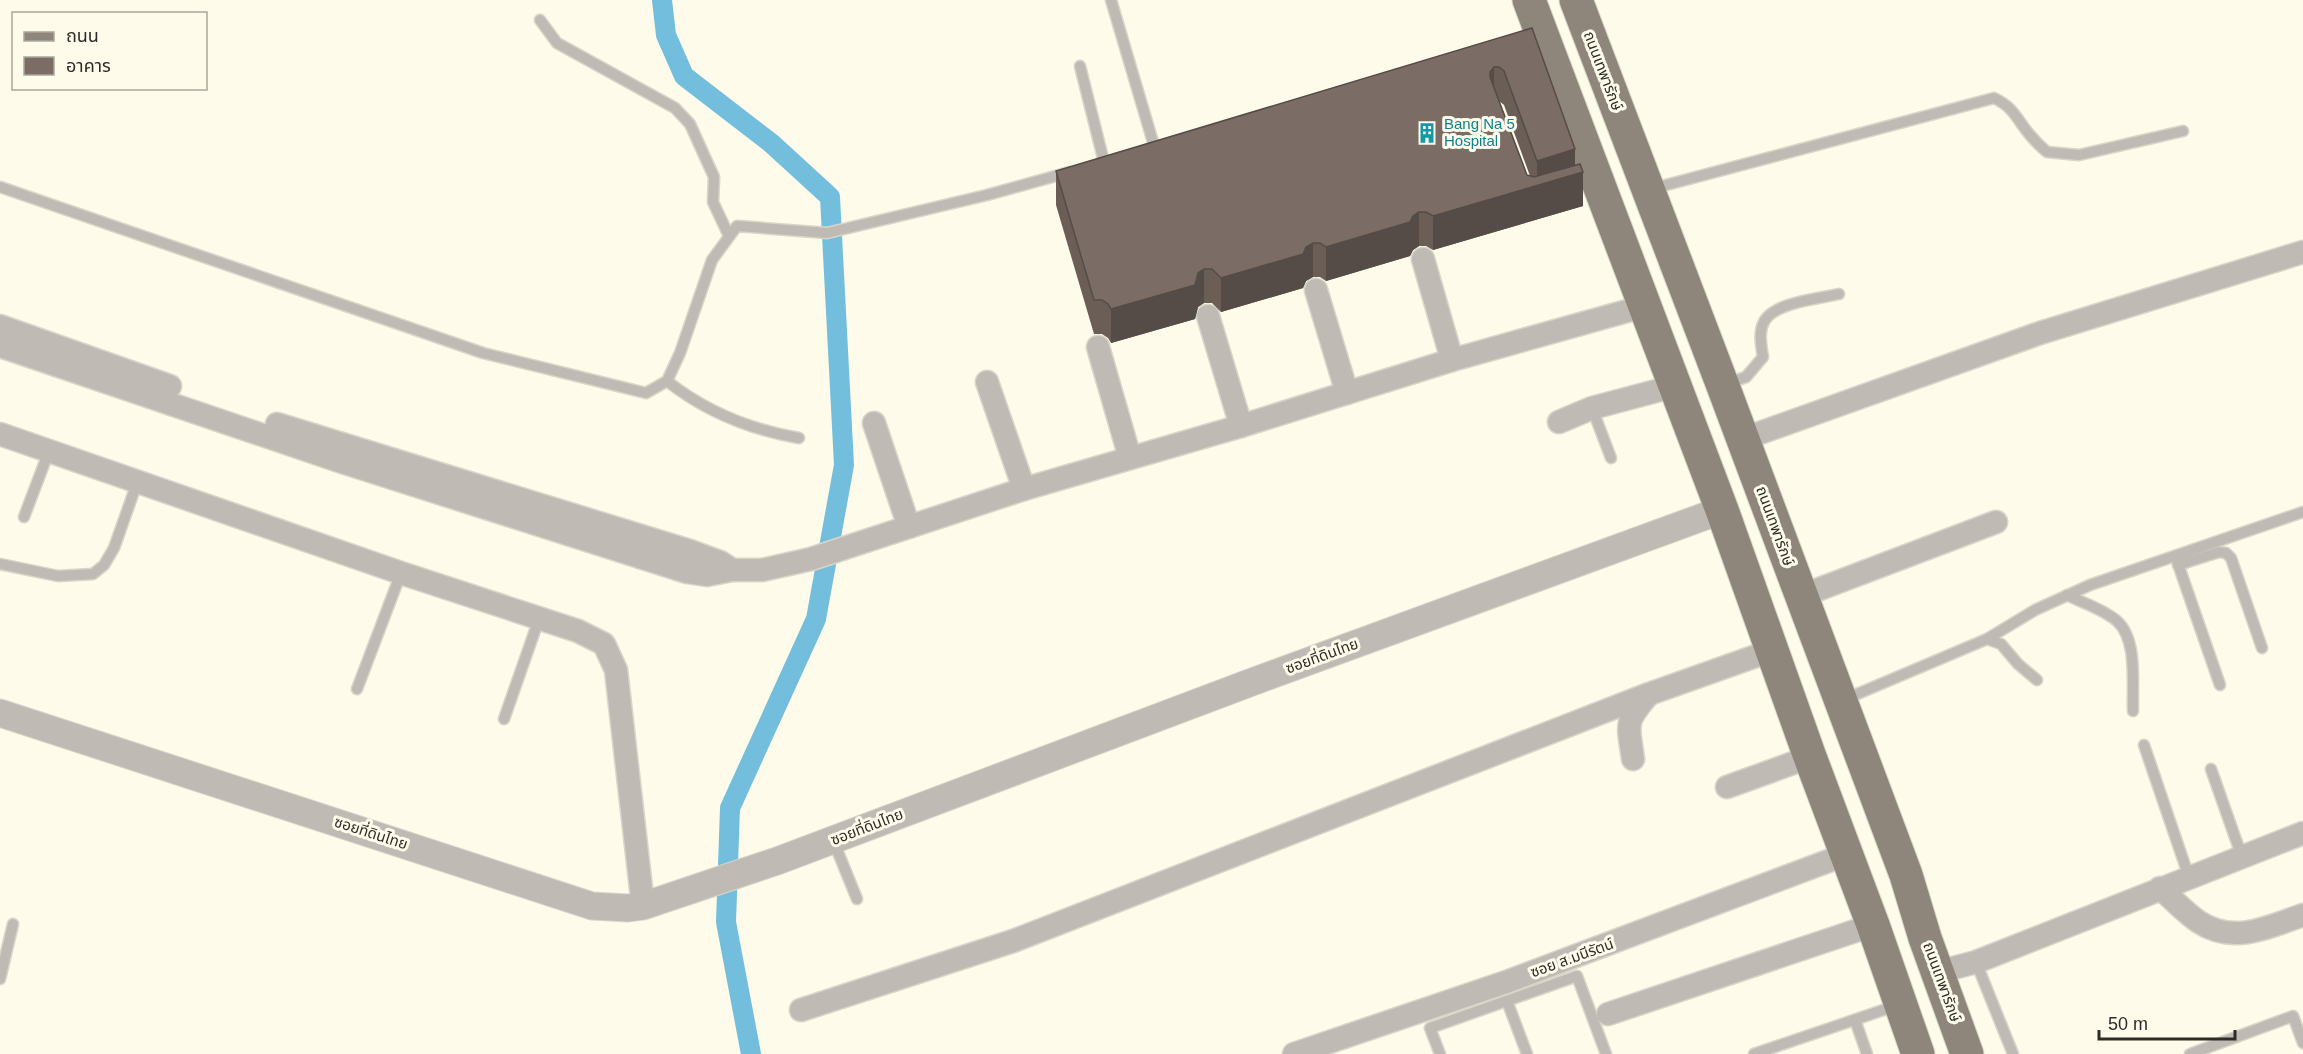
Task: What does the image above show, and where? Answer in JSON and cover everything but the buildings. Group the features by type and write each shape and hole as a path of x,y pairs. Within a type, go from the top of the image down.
{"main road":[{"path":"1529,0 1536,36 1594,185 1645,306 1722,510 1810,757 1874,925 1918,1054"},
{"name":"ถนนเทพารักษ์","path":"1576,0 1906,875 1967,1054"}],"street":[{"path":"1743,439 2040,333 2303,252"},
{"path":"1423,259 1452,360"},
{"path":"1316,290 1347,393"},
{"path":"0,326 342,462 568,524 690,551 720,562 732,570 762,570 811,560 1024,489 1240,426 1452,360 1645,306"},
{"path":"1208,316 1240,426"},
{"path":"0,346 212,409"},
{"path":"1098,347 1130,458"},
{"path":"987,382 1024,489"},
{"path":"1559,422 1592,408 1675,386"},
{"path":"874,423 909,527"},
{"path":"0,434 401,573 578,631 604,644 616,670 643,906"},
{"name":"ซอยที่ดินไทย","path":"0,713 592,906 628,908 643,906 833,840 1252,682 1722,510"},
{"path":"1801,596 1996,522"},
{"path":"801,1010 1013,941 1649,694 1773,650"},
{"path":"1633,759 1629,724 1631,715 1649,694"},
{"path":"1727,787 1810,757"},
{"path":"1938,972 1976,962 2303,833"},
{"name":"ซอย ส.มนีรัตน์","path":"1294,1054 1528,974 1846,854"},
{"path":"2160,888 2198,922 2226,934 2254,932 2303,915"},
{"path":"1608,1014 1874,925"}],"lane":[{"path":"1111,0 1155,148"},
{"path":"540,20 557,43 675,108 690,124 714,177 713,202 729,236"},
{"path":"0,187 483,352 646,393 667,381 680,353 712,260 737,226 827,233 987,195 1099,164 1080,66"},
{"path":"1647,190 1994,98 2007,104 2028,134 2047,152 2079,155 2183,131"},
{"path":"1723,386 1746,377 1763,357 1760,337 1764,321 1776,309 1839,294"},
{"path":"667,381 690,399 729,417 776,434 799,438"},
{"path":"1592,408 1611,458"},
{"path":"24,517 49,451"},
{"path":"0,564 58,576 93,574 104,565 114,548 137,483"},
{"path":"1840,702 1987,639 2035,610 2090,585 2176,560 2303,512"},
{"path":"2176,560 2219,552 2226,553 2231,558 2262,648"},
{"path":"2176,560 2220,685"},
{"path":"357,689 401,573"},
{"path":"2067,595 2108,615 2125,631 2131,644 2133,711"},
{"path":"504,719 539,619"},
{"path":"1987,639 2001,644 2018,664 2037,680"},
{"path":"2144,745 2189,877"},
{"path":"2211,769 2242,857"},
{"path":"833,840 857,899"},
{"path":"0,979 13,924"},
{"path":"1976,962 2013,1054"},
{"path":"1440,1054 1430,1028 1577,976 1606,1054"},
{"path":"1507,1000 1527,1054"},
{"path":"1754,1054 1901,1004"},
{"path":"2190,1054 2298,1014 2303,1043"},
{"path":"1855,1020 1867,1054"}],"waterway":[{"path":"662,0 666,35 684,76 771,143 830,197 844,465 816,619 730,808 726,922 751,1054"}],"place":[{"name":"Bang Na 5 Hospital","path":"1427,133"}]}
